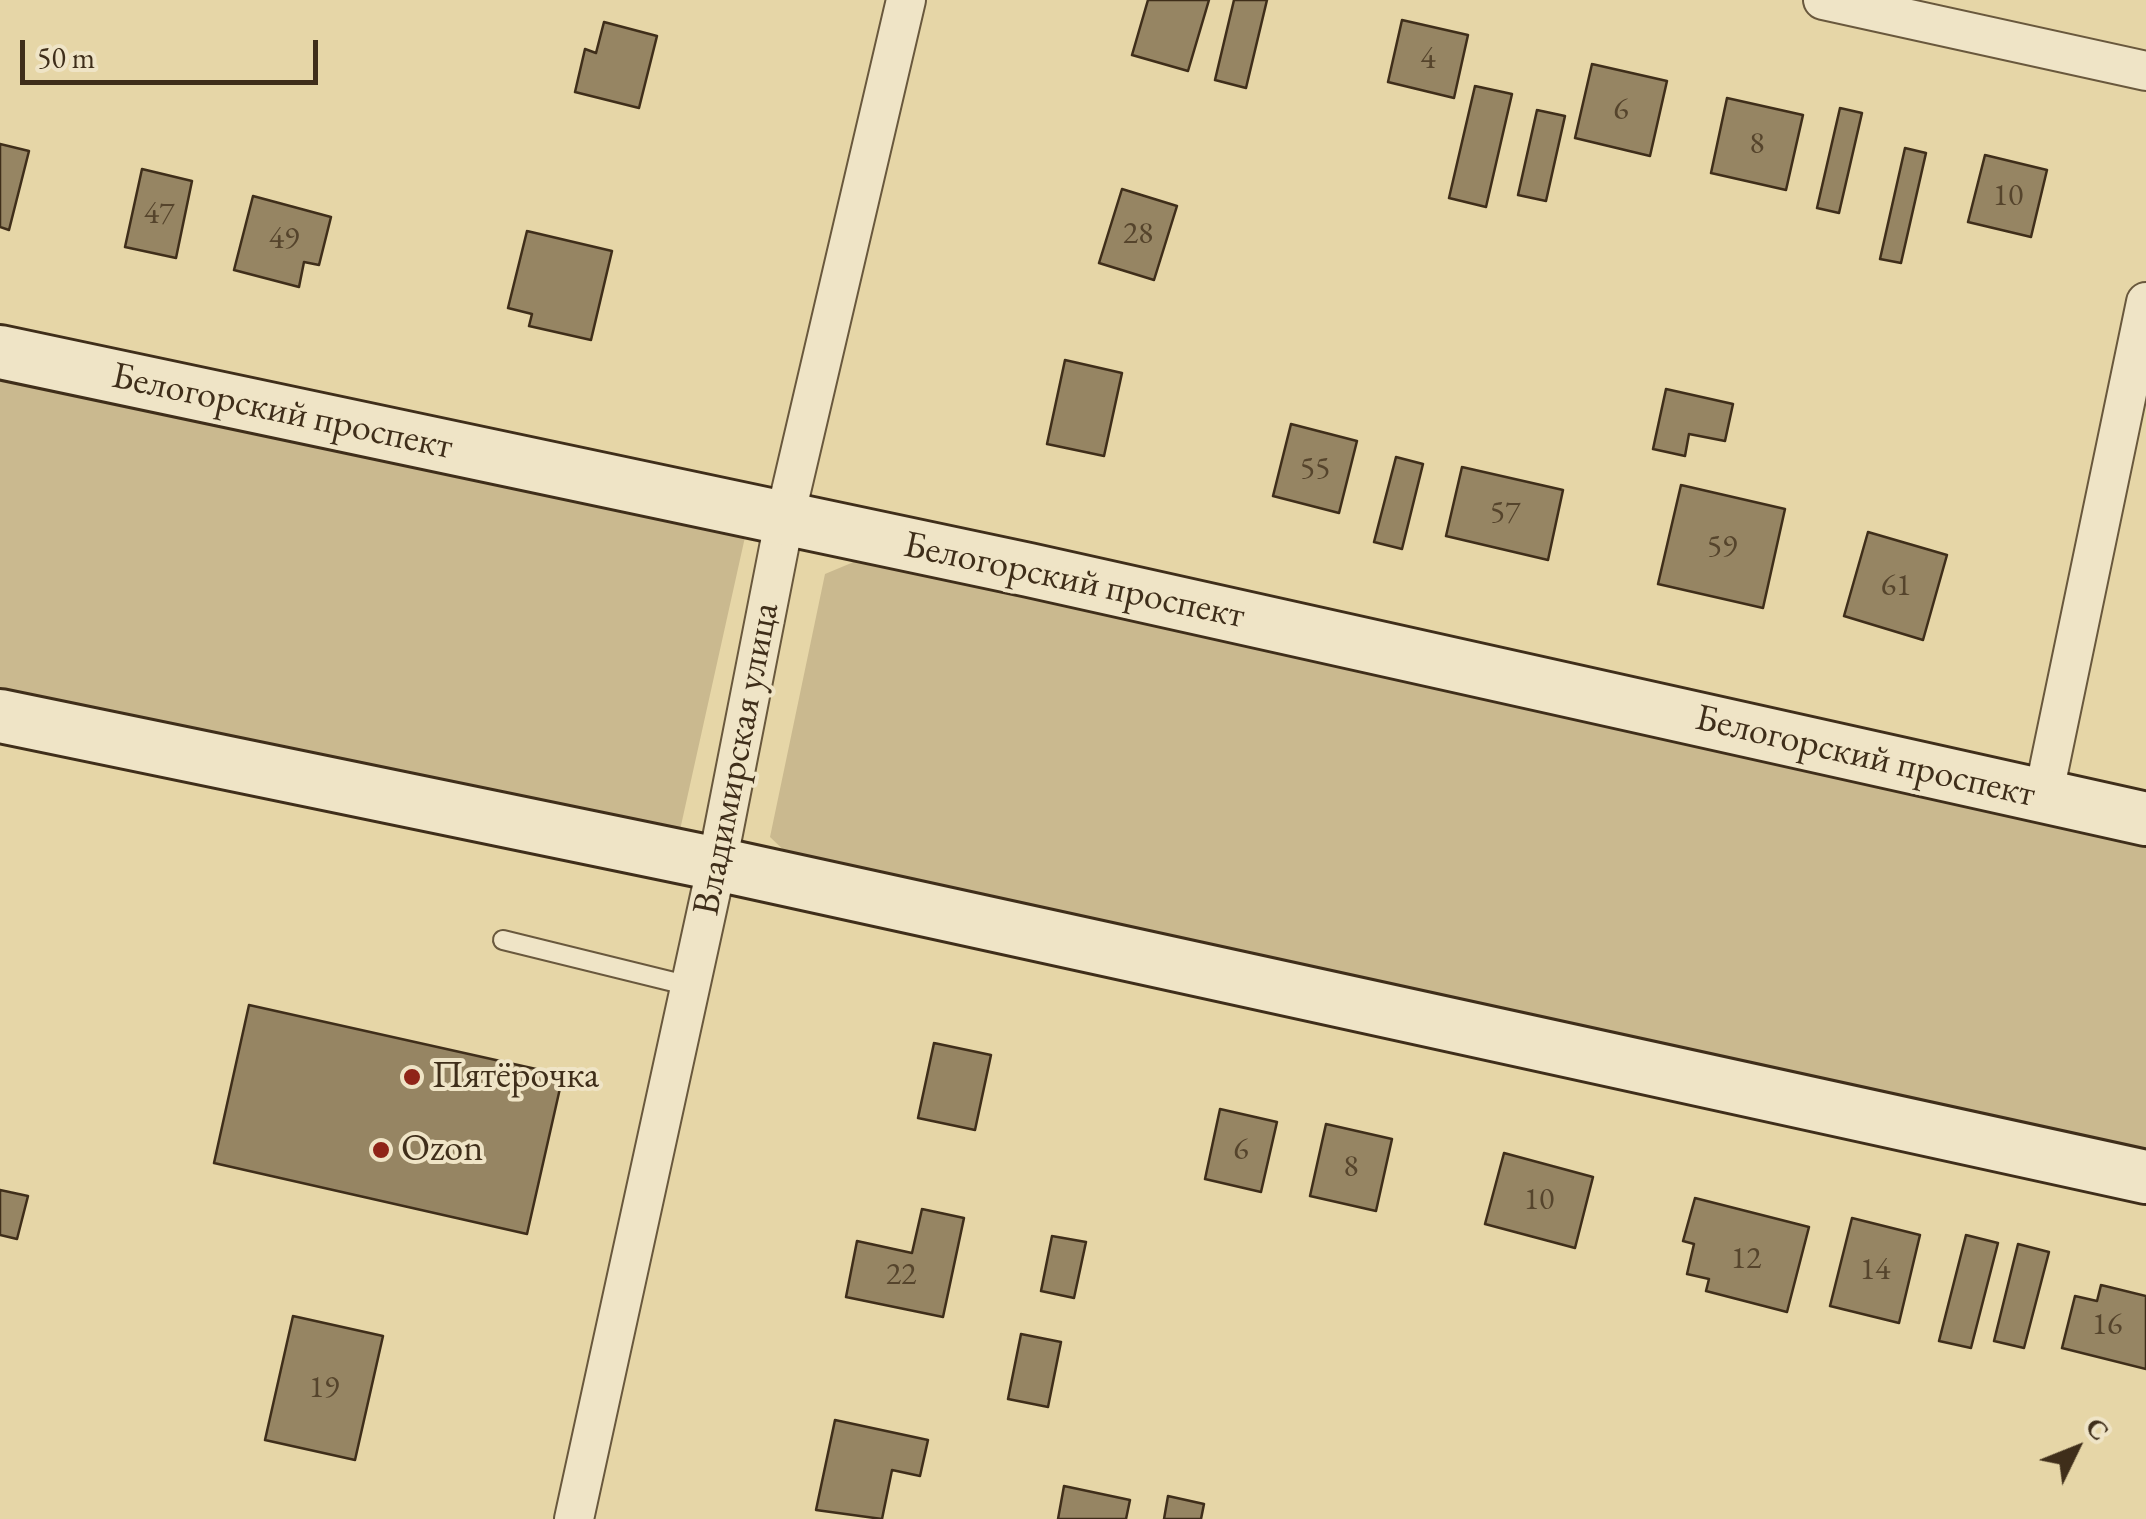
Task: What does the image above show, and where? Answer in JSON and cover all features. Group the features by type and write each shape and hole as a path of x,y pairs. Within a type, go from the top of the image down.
{"street":[{"name":"Владимирская улица","path":"574,1519 717,864 785,517 906,0"},
{"path":"1823,0 2146,71"},
{"path":"2043,796 2146,302"},
{"name":"Белогорский проспект","path":"0,352 785,517 2146,819"},
{"path":"0,716 717,864 2146,1177"}],"lane":[{"path":"503,940 690,986"}],"shaded area":[{"path":"0,368 747,528 678,839 0,692"},
{"path":"868,556 2146,834 2146,1153 795,861 770,837 825,574"}],"building":[{"path":"1148,0 1209,0 1188,71 1132,55"},
{"path":"1234,0 1267,0 1246,88 1215,80"},
{"path":"1402,20 1468,35 1454,98 1388,82"},
{"path":"604,22 657,36 639,108 575,92 585,49 596,53"},
{"path":"1592,64 1667,81 1650,156 1575,138"},
{"path":"1475,86 1512,94 1486,207 1449,198"},
{"path":"1727,98 1803,115 1786,190 1711,173"},
{"path":"1840,108 1862,113 1839,213 1817,208"},
{"path":"1537,110 1565,116 1546,201 1518,195"},
{"path":"0,144 29,151 9,230 0,227"},
{"path":"1905,148 1926,153 1901,263 1880,259"},
{"path":"1985,155 2047,170 2031,237 1968,222"},
{"path":"142,169 192,181 176,258 125,247"},
{"path":"1122,189 1177,206 1154,280 1099,263"},
{"path":"253,196 331,217 319,265 304,262 299,287 234,270"},
{"path":"527,231 612,251 591,340 529,326 532,314 508,308"},
{"path":"1065,360 1122,373 1104,456 1047,444"},
{"path":"1666,389 1733,404 1725,441 1689,434 1685,456 1653,449"},
{"path":"1291,424 1357,441 1339,513 1273,496"},
{"path":"1396,457 1423,464 1402,549 1374,542"},
{"path":"1462,467 1563,490 1548,560 1446,536"},
{"path":"1681,485 1785,509 1763,608 1658,584"},
{"path":"1868,532 1947,555 1923,640 1844,616"},
{"path":"249,1005 563,1075 527,1234 214,1163"},
{"path":"934,1043 991,1055 975,1130 918,1118"},
{"path":"1220,1109 1277,1122 1261,1192 1205,1179"},
{"path":"1326,1124 1392,1139 1376,1211 1310,1196"},
{"path":"1504,1153 1593,1177 1575,1248 1485,1224"},
{"path":"0,1190 28,1196 17,1239 0,1235"},
{"path":"1695,1198 1809,1227 1787,1312 1706,1291 1709,1279 1687,1274 1694,1244 1683,1241"},
{"path":"922,1209 964,1218 943,1317 846,1297 857,1241 912,1253"},
{"path":"1852,1218 1920,1235 1899,1323 1830,1306"},
{"path":"1966,1235 1998,1243 1971,1348 1939,1341"},
{"path":"1052,1236 1086,1242 1074,1298 1041,1291"},
{"path":"2018,1244 2049,1252 2024,1348 1994,1341"},
{"path":"2101,1285 2146,1296 2146,1369 2062,1348 2075,1296 2097,1301"},
{"path":"293,1316 383,1336 355,1460 265,1440"},
{"path":"1021,1334 1061,1342 1048,1407 1008,1399"},
{"path":"835,1420 928,1440 920,1476 892,1470 882,1519 816,1510"},
{"path":"1064,1486 1130,1500 1126,1519 1058,1519"},
{"path":"1168,1496 1204,1504 1201,1519 1164,1519"}],"place":[{"name":"Пятёрочка","path":"412,1077"},
{"name":"Ozon","path":"381,1150"}]}
